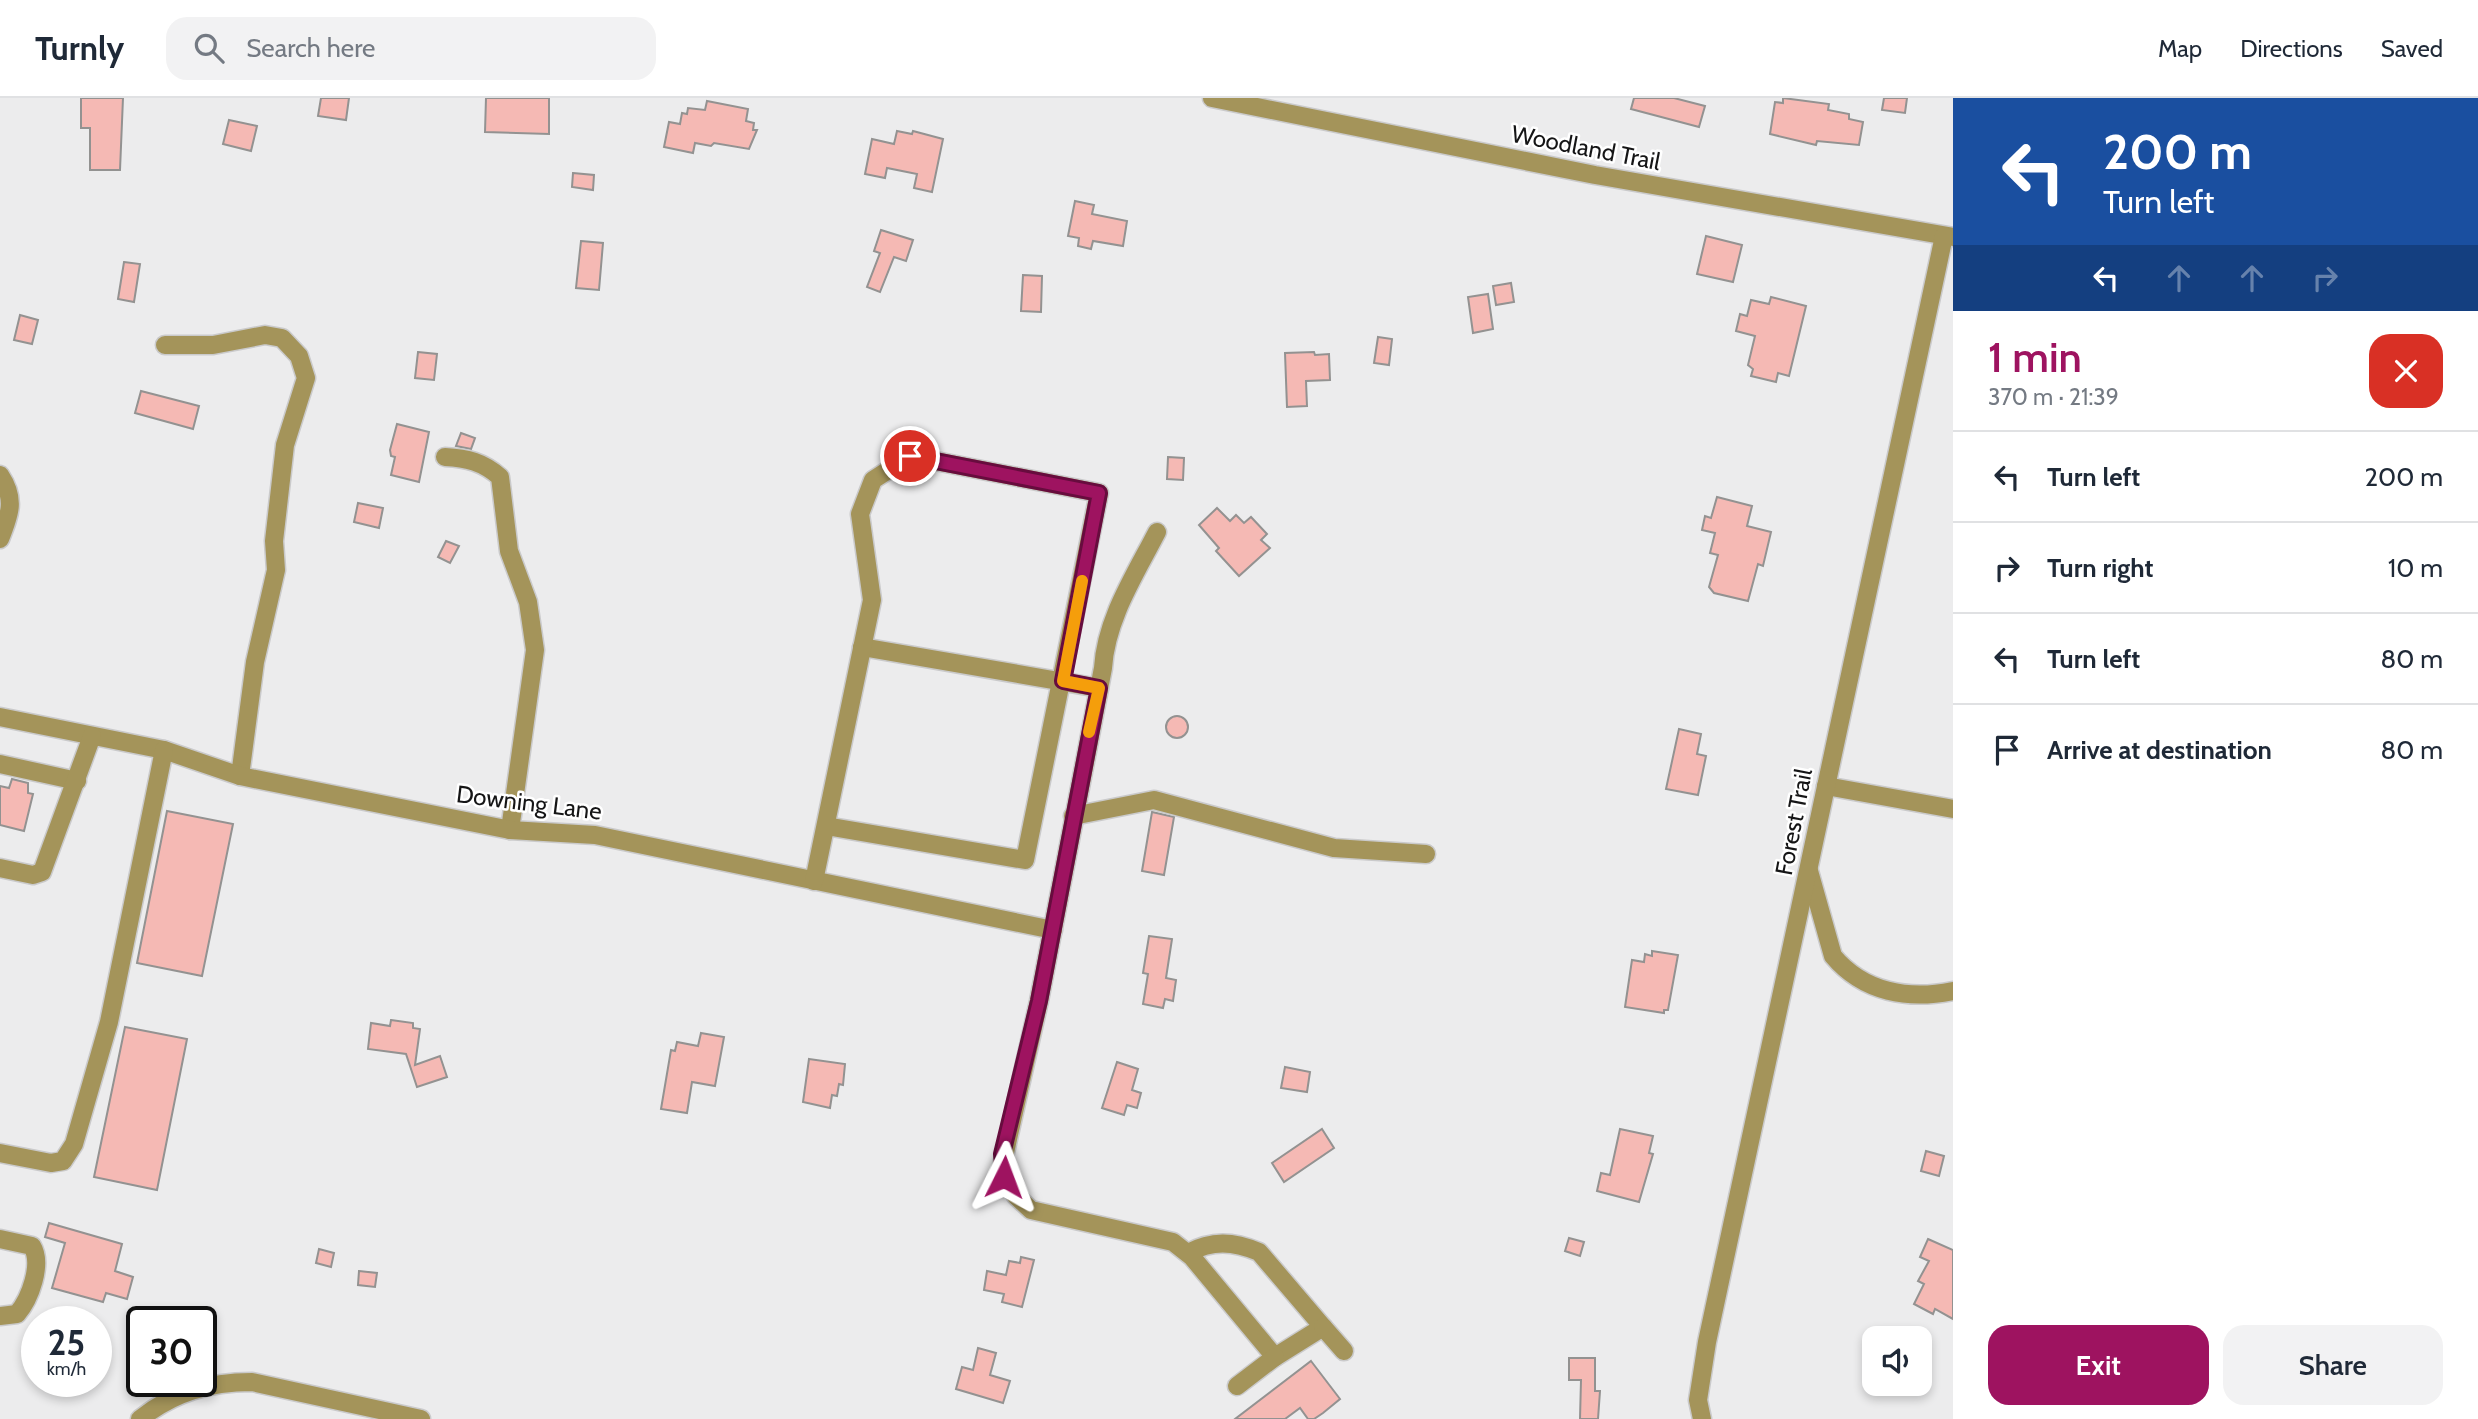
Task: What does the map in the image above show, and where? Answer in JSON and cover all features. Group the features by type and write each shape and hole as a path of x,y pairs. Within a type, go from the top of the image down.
{"street":[{"name":"Woodland Trail","path":"1218,99 1595,176 1948,236"},
{"name":"Forest Trail","path":"1702,1419 1698,1400 1707,1342 1826,786 1948,236"},
{"path":"165,345 212,345 265,335 282,338 299,356 306,378 285,445 274,541 276,570 253,672 240,776"},
{"path":"814,880 872,600 860,513 873,480 910,456 1099,493 1025,860 826,826"},
{"path":"445,457 467,458 488,466 500,477 509,551 528,602 535,650 510,830"},
{"path":"0,475 9,488 12,504 0,539"},
{"path":"1157,532 1112,622 1104,647 1099,688 1053,930 1002,1154 1001,1170 1012,1189 1031,1210 1156,1236 1173,1242 1188,1253 1275,1357"},
{"path":"862,647 1099,688"},
{"name":"Downing Lane","path":"0,717 164,750 240,776 510,830 595,835 1053,930"},
{"path":"0,868 33,875 42,872 92,736"},
{"path":"0,1153 51,1163 63,1161 74,1144 109,1022 164,750"},
{"path":"0,764 77,782"},
{"path":"1826,786 1953,809"},
{"path":"1073,816 1154,800 1334,848 1426,855"},
{"path":"1809,871 1833,956 1842,967 1861,979 1910,997 1953,992"},
{"path":"0,1239 32,1245 37,1262 25,1305 17,1314 0,1316"},
{"path":"1188,1253 1208,1243 1245,1246 1259,1252 1344,1351"},
{"path":"1237,1386 1275,1357 1323,1327"},
{"path":"140,1419 158,1405 192,1389 224,1382 251,1382 352,1411 421,1419"}],"building":[{"path":"81,98 123,98 120,170 90,170 90,128 81,128"},
{"path":"321,98 349,98 346,120 318,116"},
{"path":"486,98 549,98 549,134 485,132"},
{"path":"1634,98 1674,98 1705,106 1699,127 1631,109"},
{"path":"1783,98 1829,104 1828,110 1849,114 1849,119 1863,122 1859,145 1817,141 1816,145 1770,134 1775,102 1783,103"},
{"path":"1884,98 1907,98 1905,113 1882,110"},
{"path":"707,101 748,109 746,121 754,123 753,130 757,130 749,149 695,143 693,153 664,147 669,122 680,124 682,113 687,114 688,108 705,110"},
{"path":"229,120 257,126 251,151 223,144"},
{"path":"897,131 912,134 913,131 943,139 932,192 914,188 917,174 887,168 885,178 865,174 872,139 894,144"},
{"path":"573,173 594,175 593,190 572,187"},
{"path":"1075,201 1094,205 1092,214 1127,221 1123,246 1093,241 1091,249 1078,246 1079,238 1068,236"},
{"path":"881,230 913,240 906,261 894,257 880,292 867,287 880,253 874,251"},
{"path":"1706,236 1742,245 1733,282 1697,274"},
{"path":"581,241 603,243 599,290 576,288"},
{"path":"124,262 140,264 134,302 118,299"},
{"path":"1023,275 1042,276 1041,312 1021,311"},
{"path":"1511,283 1514,302 1496,305 1493,286"},
{"path":"1488,294 1493,329 1473,333 1468,297"},
{"path":"1771,297 1806,306 1789,376 1778,373 1776,382 1751,376 1753,369 1748,365 1755,336 1736,331 1740,314 1747,316 1751,300 1769,304"},
{"path":"20,315 38,320 32,344 14,340"},
{"path":"1378,337 1392,339 1389,365 1374,363"},
{"path":"418,352 437,354 434,380 415,378"},
{"path":"1314,352 1315,355 1329,354 1330,380 1306,381 1307,406 1287,407 1285,353"},
{"path":"141,391 199,406 193,429 135,413"},
{"path":"397,424 429,432 419,482 391,475 395,457 391,456 390,450"},
{"path":"461,433 475,438 471,449 456,446"},
{"path":"1168,457 1184,458 1183,480 1167,479"},
{"path":"1717,497 1752,506 1747,526 1771,532 1763,566 1758,564 1748,601 1714,593 1709,587 1718,555 1710,553 1715,533 1702,530 1705,516 1711,518"},
{"path":"358,503 383,508 379,528 354,522"},
{"path":"1217,508 1230,521 1236,515 1244,523 1251,517 1267,534 1261,540 1270,548 1239,576 1216,551 1219,548 1199,525"},
{"path":"446,541 459,546 450,563 438,557"},
{"path":"1177,716 1185,719 1188,727 1185,735 1177,738 1169,735 1166,727 1169,719"},
{"path":"1679,729 1701,734 1697,754 1706,756 1698,795 1666,789"},
{"path":"12,779 28,783 28,793 33,794 24,831 0,825 0,786 9,788"},
{"path":"167,811 233,824 202,976 137,963"},
{"path":"1152,812 1174,817 1164,875 1142,871"},
{"path":"1149,936 1172,939 1166,978 1176,980 1173,1001 1165,999 1163,1008 1143,1004 1148,974 1143,973"},
{"path":"1652,951 1678,955 1668,1010 1664,1010 1664,1013 1625,1007 1632,960 1644,962 1645,954 1652,956"},
{"path":"391,1020 413,1023 413,1028 420,1029 415,1065 440,1056 447,1077 417,1087 406,1054 368,1049 371,1023 390,1026"},
{"path":"125,1027 187,1039 157,1190 94,1177"},
{"path":"701,1033 724,1037 715,1086 692,1082 687,1113 661,1109 671,1050 675,1051 677,1042 698,1046"},
{"path":"809,1059 845,1064 843,1085 839,1084 837,1096 832,1095 830,1108 803,1102"},
{"path":"1117,1062 1138,1069 1132,1090 1141,1093 1137,1108 1127,1105 1124,1115 1102,1108"},
{"path":"1285,1067 1310,1072 1307,1092 1281,1088"},
{"path":"1322,1129 1334,1148 1284,1182 1272,1163"},
{"path":"1620,1129 1653,1136 1649,1153 1653,1154 1639,1202 1597,1191 1601,1173 1610,1175"},
{"path":"1926,1151 1944,1156 1939,1176 1921,1171"},
{"path":"49,1223 122,1244 115,1271 133,1277 127,1299 106,1293 103,1302 52,1288 65,1243 45,1237"},
{"path":"1569,1238 1584,1242 1580,1256 1565,1251"},
{"path":"1928,1239 1953,1250 1953,1319 1935,1309 1933,1314 1914,1304 1924,1284 1918,1281 1929,1261 1920,1257"},
{"path":"319,1249 334,1253 331,1267 316,1263"},
{"path":"1021,1257 1034,1260 1022,1307 1002,1302 1004,1294 984,1290 987,1271 1006,1275 1009,1261 1020,1263"},
{"path":"359,1271 377,1273 375,1287 358,1285"},
{"path":"978,1348 996,1353 990,1375 1010,1381 1003,1403 956,1389 962,1367 973,1370"},
{"path":"1569,1358 1595,1358 1595,1391 1600,1391 1598,1419 1580,1419 1581,1380 1569,1380"},
{"path":"1311,1361 1340,1399 1323,1413 1314,1419 1308,1419 1300,1408 1285,1419 1235,1419"}],"slow traffic":[{"path":"1082,581 1063,681 1099,688 1089,732"}],"route":[{"path":"910,456 1099,493 1063,681 1099,688 1081,770 1039,1001 1002,1154 1001,1170 1004,1177"}]}
